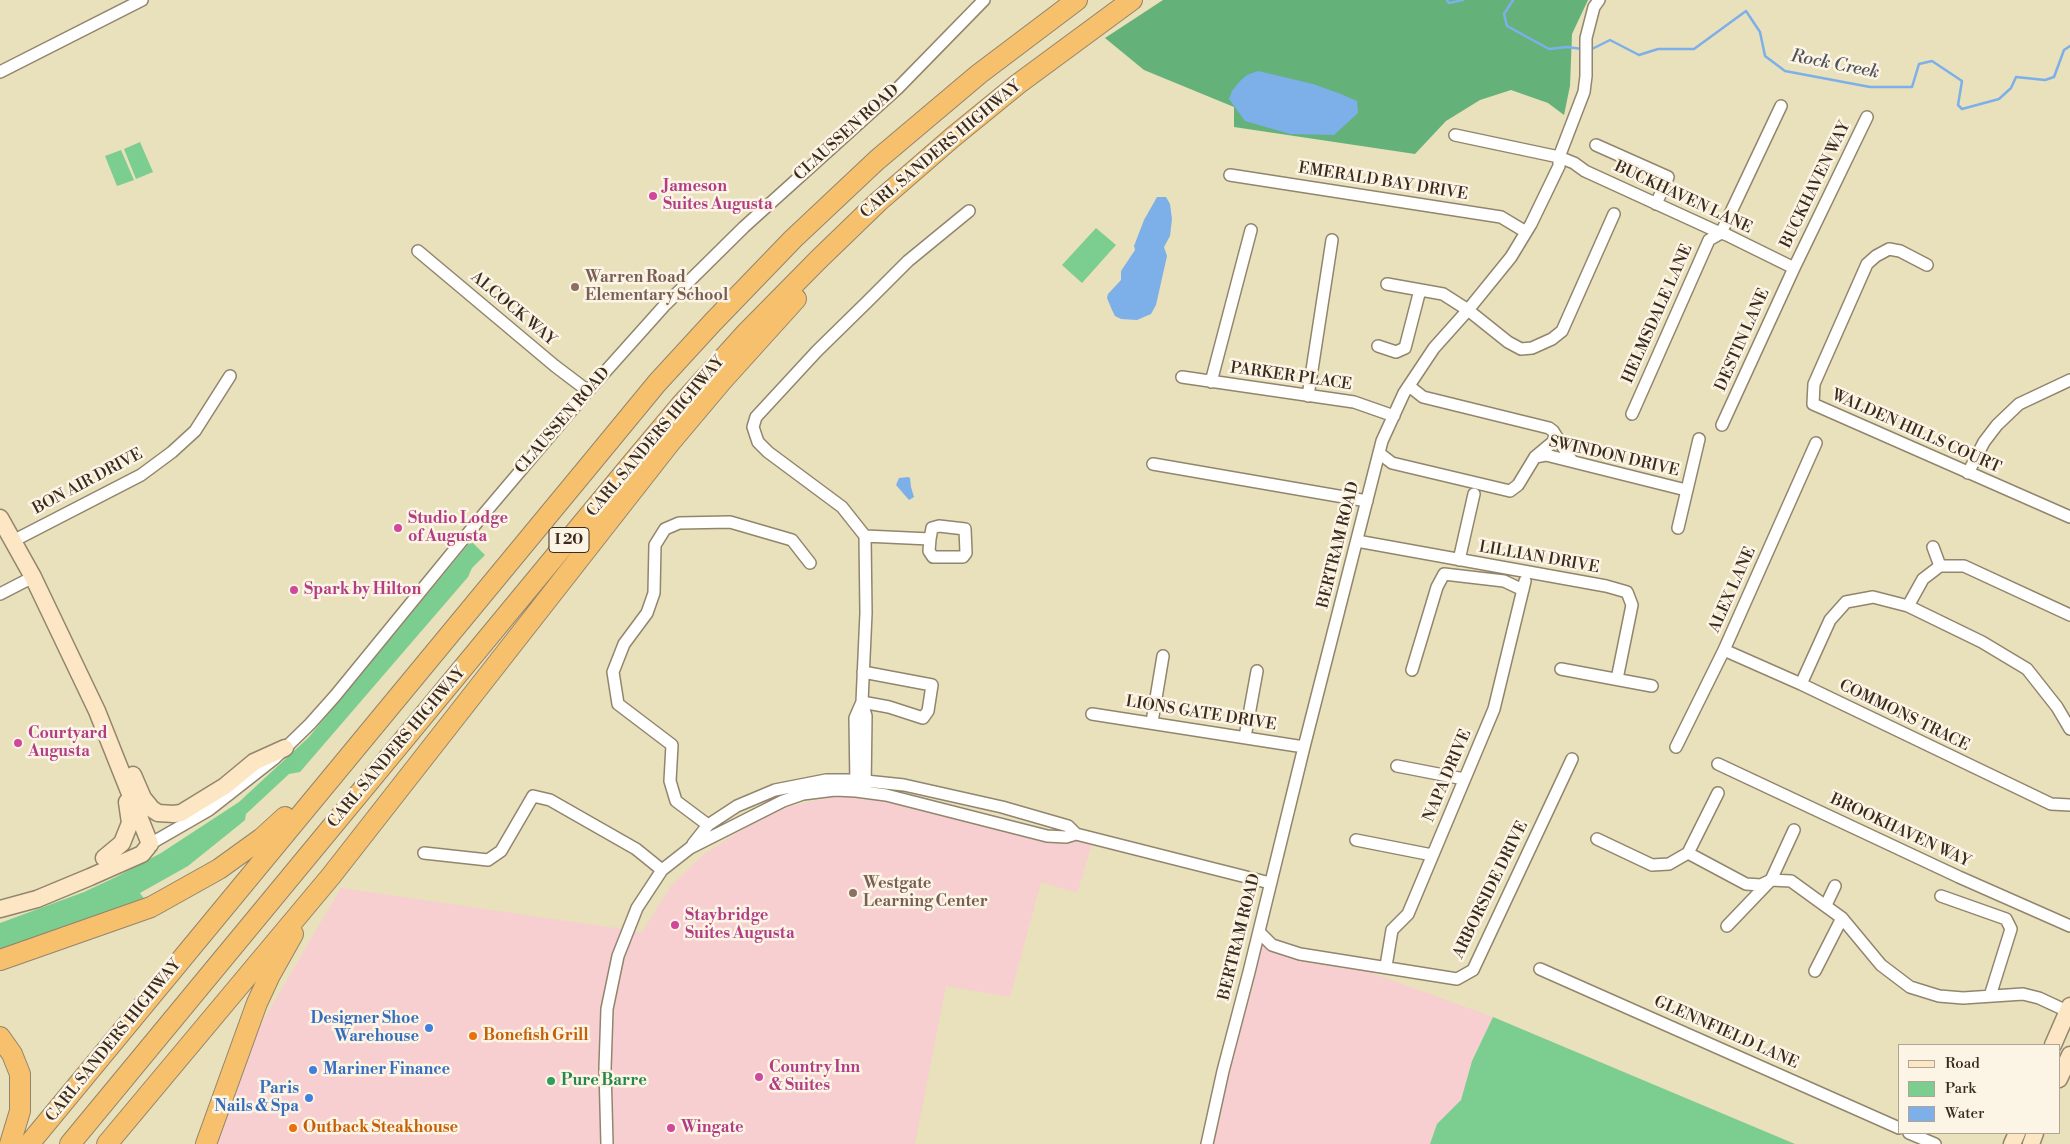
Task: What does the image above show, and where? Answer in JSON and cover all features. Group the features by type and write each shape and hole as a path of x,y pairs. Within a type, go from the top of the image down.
{"highway":[{"name":"CARL SANDERS HIGHWAY","path":"30,1144 657,383 758,274 877,160 979,74 1077,0"},
{"name":"CARL SANDERS HIGHWAY","path":"70,1144 680,406 746,332 878,202 953,136 1018,84 1132,0"},
{"path":"107,1144 330,876 681,430 809,286 901,196 953,136"},
{"path":"0,960 151,907 195,884 262,838 357,748"},
{"path":"206,1144 263,989 300,922 330,876"},
{"path":"0,1037 12,1054 20,1074 20,1111 10,1144"}],"street":[{"path":"0,72 142,0"},
{"name":"CLAUSSEN ROAD","path":"0,907 37,899 142,854 150,844 209,810 274,759 335,696 483,514 588,391 664,306 744,227 898,88 984,0"},
{"name":"BERTRAM ROAD","path":"1207,1144 1222,1071 1259,932 1382,441 1409,386 1434,348 1511,257 1526,232 1559,166 1559,157 1584,92 1586,38 1594,7 1599,0"},
{"name":"HELMSDALE LANE","path":"1632,414 1709,240 1721,233 1781,106"},
{"name":"BUCKHAVEN WAY","path":"1794,268 1867,117"},
{"name":"BUCKHAVEN LANE","path":"1455,135 1559,157 1794,268"},
{"path":"1596,145 1668,177 1656,204"},
{"name":"EMERALD BAY DRIVE","path":"1230,175 1501,217 1526,232"},
{"path":"861,786 866,716 862,702 866,613 866,536 842,507 768,452 758,442 752,427 756,417 817,351 868,300 908,262 969,211"},
{"path":"1387,284 1443,294 1468,310 1508,342 1521,349 1532,348 1552,339 1562,331 1614,214"},
{"path":"1211,382 1251,230"},
{"path":"1308,396 1332,240"},
{"name":"WALDEN HILLS COURT","path":"1928,265 1900,251 1889,249 1876,256 1867,264 1814,384 1813,404 2070,517"},
{"name":"ALCOCK WAY","path":"418,251 555,366 588,391"},
{"name":"DESTIN LANE","path":"1722,426 1794,268"},
{"path":"1378,346 1396,352 1405,348 1420,290"},
{"name":"BON AIR DRIVE","path":"13,541 141,475 172,452 195,431 230,376"},
{"name":"PARKER PLACE","path":"1182,377 1354,402 1394,416"},
{"path":"1968,473 1984,442 1997,425 2019,404 2070,380"},
{"path":"1409,386 1423,397 1549,428 1572,461"},
{"path":"1379,453 1392,463 1510,491 1518,485 1529,464 1552,442 1555,435"},
{"path":"1678,528 1699,439"},
{"name":"ALEX LANE","path":"1676,747 1724,650 1816,444"},
{"name":"SWINDON DRIVE","path":"1535,457 1546,455 1686,490"},
{"path":"1152,464 1367,501"},
{"path":"1459,560 1474,494"},
{"path":"0,518 33,577 97,711 150,844"},
{"path":"708,825 676,801 670,781 672,745 618,704 613,672 624,644 647,612 654,592 655,545 665,529 680,523 730,522 792,540 810,563"},
{"path":"866,536 930,539"},
{"name":"LILLIAN DRIVE","path":"1357,541 1606,586 1627,592 1632,605 1617,679"},
{"path":"1933,547 1940,566"},
{"path":"1908,606 1923,579 1940,566 1964,566 2070,615"},
{"name":"NAPA DRIVE","path":"1386,966 1392,930 1408,914 1494,709 1524,586 1444,574 1437,587 1412,670"},
{"path":"0,594 33,577"},
{"path":"1800,684 1830,620 1846,602 1874,597 1908,606 1982,642 2027,669 2057,707 2070,729"},
{"name":"COMMONS TRACE","path":"1724,650 1800,684 2051,804 2070,805"},
{"path":"1152,722 1163,656"},
{"path":"1561,668 1652,686"},
{"path":"1245,737 1257,671"},
{"path":"862,702 889,707 923,718 928,711 932,685 863,672"},
{"path":"97,711 114,732 143,798 152,809 164,814 182,813 225,786 254,762 285,748"},
{"name":"LIONS GATE DRIVE","path":"1092,714 1304,747"},
{"name":"ARBORSIDE DRIVE","path":"1259,932 1272,945 1300,954 1386,966 1457,979 1473,970 1572,759"},
{"name":"BROOKHAVEN WAY","path":"1718,764 2070,926"},
{"path":"1396,766 1464,779"},
{"path":"690,848 708,825 737,806 775,790 826,780 861,786 886,795 1047,836 1066,837 1076,834"},
{"path":"607,1144 605,1068 607,1009 618,956 637,908 662,870 690,848 783,801 803,794 861,786 904,785 1002,807 1068,826 1076,834 1270,883"},
{"path":"104,858 122,843 130,822 127,787"},
{"path":"1597,839 1652,865 1669,864 1688,852 1718,793"},
{"path":"424,853 488,860 501,851 533,796 550,800 599,830 636,848 662,870"},
{"path":"1726,926 1771,880 1794,830"},
{"path":"1356,840 1432,855"},
{"name":"CLAUSSEN ROAD","path":"0,907 136,844 150,844"},
{"path":"1688,852 1746,884 1761,885 1771,880 1791,881 1842,918 1881,965 1910,987 1939,996 2023,994 2069,1008 2053,1044"},
{"path":"1826,905 1835,886"},
{"path":"1941,896 2006,919 2012,929 1990,996"},
{"path":"1815,971 1842,918"},
{"name":"GLENNFIELD LANE","path":"1540,969 1898,1128"},
{"path":"2060,1077 2070,1055"},
{"path":"1911,1134 1935,1144"}],"shaded area":[{"path":"847,794 891,799 1092,844 1077,893 1041,882 1010,997 946,986 915,1144 217,1144 254,1036 341,888 642,932 671,886 704,854 775,809"},
{"path":"1259,932 1493,1017 1795,1144 1209,1144"}],"green space":[{"path":"1163,0 1588,0 1572,34 1570,86 1564,115 1548,103 1511,90 1480,100 1446,121 1415,154 1234,127 1234,107 1144,70 1105,38"},
{"path":"140,142 153,172 136,179 124,149"},
{"path":"121,150 134,180 117,186 105,156"},
{"path":"1096,228 1116,245 1082,283 1062,265"},
{"path":"471,541 485,555 300,772 289,774 246,814 245,820 188,866 140,893 146,901 0,953 0,923 84,892 116,877 161,853 239,802 309,737"},
{"path":"1493,1017 1795,1144 1430,1144 1437,1124 1461,1100 1472,1061"}],"water":[{"path":"1258,71 1313,84 1341,94 1357,101 1358,113 1334,135 1290,134 1245,121 1229,99 1232,91 1240,81 1247,75"},
{"path":"1157,197 1166,197 1170,204 1172,219 1170,236 1164,247 1167,256 1156,305 1151,314 1137,320 1121,319 1115,316 1107,298 1108,294 1121,280 1121,271 1135,250 1134,246 1144,220"},
{"path":"899,478 910,478 914,497 909,500 896,485"}],"waterway":[{"name":"Rock Creek","path":"1447,0 1449,3 1463,0"},
{"name":"Rock Creek","path":"1513,0 1504,14 1507,26 1549,49 1567,47 1582,49"},
{"name":"Rock Creek","path":"1590,50 1610,40 1639,55 1658,49 1694,49 1746,11 1760,32 1765,56 1785,71 1870,87 1912,87 1919,64 1932,61 1962,81 1958,105 1962,109 1999,99 2011,88 2016,77 2045,80 2054,77 2064,50 2070,46"}],"place":[{"name":"Jameson Suites Augusta","path":"653,196"},
{"name":"Warren Road Elementary School","path":"575,287"},
{"name":"Studio Lodge of Augusta","path":"398,528"},
{"name":"Spark by Hilton","path":"294,590"},
{"name":"Courtyard Augusta","path":"18,743"},
{"name":"Westgate Learning Center","path":"853,893"},
{"name":"Staybridge Suites Augusta","path":"675,925"},
{"name":"Designer Shoe Warehouse","path":"429,1028"},
{"name":"Bonefish Grill","path":"473,1036"},
{"name":"Mariner Finance","path":"313,1070"},
{"name":"Country Inn & Suites","path":"759,1077"},
{"name":"Pure Barre","path":"551,1081"},
{"name":"Paris Nails & Spa","path":"309,1098"},
{"name":"Outback Steakhouse","path":"293,1128"},
{"name":"Wingate","path":"671,1128"}]}
